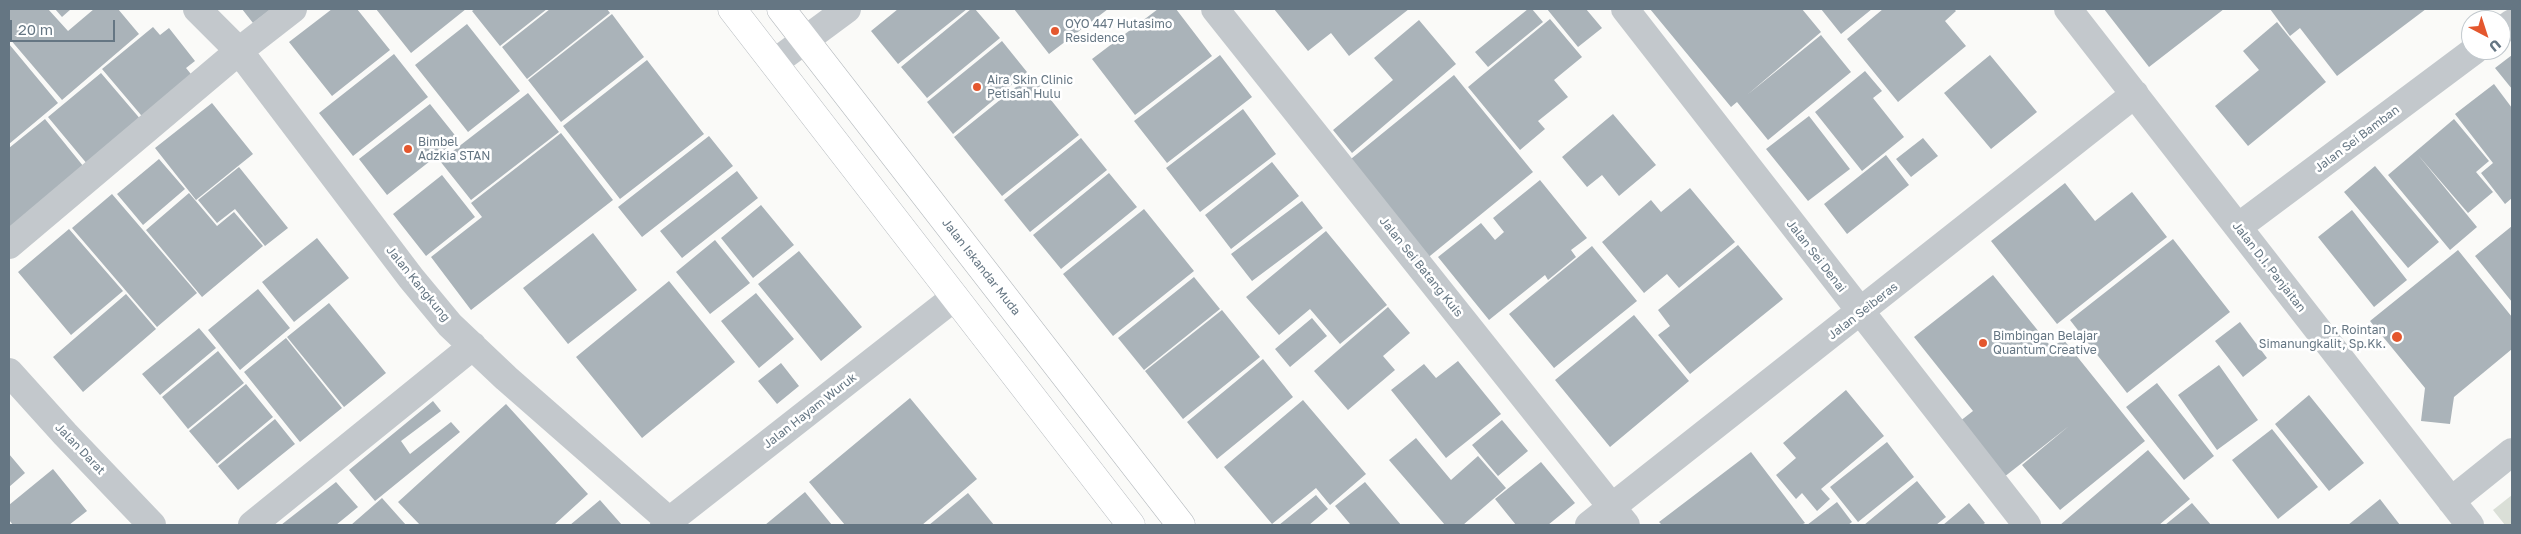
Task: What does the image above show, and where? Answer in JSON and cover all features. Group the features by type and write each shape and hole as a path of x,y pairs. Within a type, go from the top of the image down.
{"main road":[{"path":"732,9 1131,525"},
{"name":"Jalan Iskandar Muda","path":"781,9 1181,525"}],"street":[{"name":"Jalan Kangkung","path":"197,9 239,51 411,278 450,324 506,378 669,524"},
{"path":"9,245 239,51 293,9"},
{"path":"774,63 847,9"},
{"name":"Jalan Sei Batang Kuis","path":"1215,9 1619,516"},
{"name":"Jalan Sei Denai","path":"1624,9 2027,525"},
{"name":"Jalan D.I. Panjaitan","path":"2068,9 2470,525"},
{"name":"Jalan Sei Bamban","path":"2238,227 2462,60"},
{"name":"Jalan Seiberas","path":"1589,525 1619,516 1860,313 2135,94"},
{"name":"Jalan Hayam Wuruk","path":"669,524 955,297"},
{"path":"252,525 473,346"},
{"name":"Jalan Darat","path":"9,372 144,522"},
{"path":"2451,501 2512,452"}],"shaded area":[{"path":"2512,495 2512,525 2505,525 2493,510"}],"building":[{"path":"9,9 48,9 68,31 94,9 118,9 139,34 62,100 9,38"},
{"path":"55,9 71,9 62,17"},
{"path":"242,9 271,9 253,23"},
{"path":"332,9 357,9 390,50 332,96 289,42"},
{"path":"376,9 466,9 411,53"},
{"path":"475,9 547,9 500,46 472,11"},
{"path":"550,9 607,9 610,13 527,79 502,47"},
{"path":"898,9 967,9 898,64 871,31"},
{"path":"971,9 975,9 1000,38 927,98 901,67"},
{"name":"OYO 447 Hutasimo Residence","path":"1014,9 1108,9 1049,54"},
{"path":"1158,9 1176,9 1212,56 1135,115 1092,59"},
{"path":"1274,9 1409,9 1349,56 1331,33 1308,51"},
{"path":"1528,9 1532,9 1543,22 1488,67 1475,52"},
{"path":"1547,9 1586,9 1602,28 1578,47"},
{"path":"1650,9 1802,9 1821,32 1747,95 1821,35 1851,72 1768,140 1737,102 1731,107"},
{"path":"1821,9 1872,9 1841,34"},
{"path":"1883,9 1954,9 1956,11 1945,21 1966,46 1898,102 1847,39"},
{"path":"2104,9 2224,9 2149,67"},
{"path":"2270,9 2426,9 2337,76 2300,28 2290,36"},
{"path":"612,14 644,57 561,122 528,80"},
{"path":"1550,19 1582,57 1554,80 1568,97 1538,121 1545,129 1520,150 1468,87"},
{"path":"1419,20 1456,64 1352,153 1333,130 1393,80 1374,58"},
{"path":"2277,22 2326,82 2248,146 2215,106 2259,70 2243,51"},
{"path":"467,24 520,91 468,132 415,65"},
{"path":"153,27 160,35 169,28 195,61 186,68 195,79 146,121 102,69"},
{"name":"Aira Skin Clinic Petisah Hulu","path":"1002,41 1027,72 953,134 927,102"},
{"path":"9,44 58,103 9,144"},
{"path":"394,54 428,97 353,156 319,113"},
{"path":"1220,55 1252,97 1167,163 1134,121"},
{"path":"1990,55 2037,112 1991,149 1944,93"},
{"path":"2511,56 2512,89 2495,68 2505,60 2511,60"},
{"path":"647,60 704,134 620,199 563,126"},
{"path":"1865,71 1882,91 1873,98 1904,137 1862,171 1815,112"},
{"path":"101,73 142,121 88,165 48,117"},
{"path":"1031,75 1079,135 1002,196 954,137"},
{"path":"1454,75 1533,172 1425,260 1346,163"},
{"path":"2494,84 2512,108 2512,198 2505,204 2481,173 2493,163 2455,114"},
{"path":"528,93 559,132 471,200 440,161"},
{"path":"212,103 253,154 196,200 155,148"},
{"name":"Bimbel Adzkia STAN","path":"430,104 458,139 387,195 359,159"},
{"path":"1243,109 1276,154 1200,212 1166,168"},
{"path":"1613,114 1656,165 1619,196 1602,175 1587,187 1562,157"},
{"path":"1809,116 1850,169 1808,201 1766,149"},
{"path":"45,119 88,172 9,235 9,148"},
{"path":"2454,119 2489,161 2476,172 2493,192 2468,213 2418,155 2477,227 2450,250 2388,175"},
{"path":"561,133 613,200 471,310 431,257 482,217 471,203"},
{"path":"709,136 733,166 642,237 618,207"},
{"path":"1081,138 1107,170 1030,232 1004,200"},
{"path":"1923,138 1938,156 1911,177 1896,159"},
{"path":"1886,155 1909,185 1847,234 1824,204"},
{"path":"159,159 185,189 143,225 117,194"},
{"path":"1272,162 1299,196 1231,249 1205,215"},
{"path":"2375,166 2439,242 2408,268 2344,192"},
{"path":"239,167 288,228 265,246 235,209 217,223 198,200"},
{"path":"737,171 758,198 682,258 660,231"},
{"path":"1109,173 1137,207 1061,269 1033,235"},
{"path":"442,175 475,217 426,256 393,214"},
{"path":"1540,180 1587,238 1571,250 1576,257 1548,280 1545,275 1489,320 1438,257 1481,223 1495,240 1504,232 1493,218"},
{"path":"2065,183 2095,221 2132,192 2167,237 2057,324 1991,241"},
{"path":"1690,188 1735,242 1679,288 1667,274 1644,293 1602,242 1651,200 1661,212"},
{"path":"189,193 217,226 234,212 263,246 202,297 146,230"},
{"path":"112,194 197,293 157,327 72,228"},
{"path":"1302,201 1323,228 1252,281 1231,254"},
{"path":"761,205 794,245 753,278 721,238"},
{"path":"1144,209 1194,271 1113,336 1063,274"},
{"path":"2352,210 2407,280 2374,307 2318,237"},
{"path":"2512,226 2512,302 2475,256"},
{"path":"69,229 123,291 71,335 18,272"},
{"path":"1326,231 1387,305 1340,344 1310,309 1279,335 1246,297"},
{"path":"593,233 637,290 568,344 523,288"},
{"path":"317,238 349,278 294,322 262,282"},
{"path":"2173,239 2230,312 2127,393 2070,320"},
{"path":"715,240 750,283 710,314 676,272"},
{"path":"1738,245 1783,299 1690,374 1658,335 1670,326 1658,310"},
{"path":"1592,246 1637,301 1554,368 1509,314"},
{"path":"2458,250 2512,317 2512,349 2454,397 2450,424 2421,421 2425,388 2370,321"},
{"path":"799,251 862,327 821,361 758,284"},
{"path":"1993,275 2052,348 2063,339 2145,441 2060,510 2022,465 2069,426 1999,481 1955,425 1973,411 1914,337"},
{"path":"1194,277 1220,309 1144,370 1118,338"},
{"path":"669,281 735,362 642,438 576,357"},
{"path":"258,289 290,328 240,370 208,330"},
{"path":"756,293 794,339 759,368 721,321"},
{"path":"126,294 156,329 83,392 53,357"},
{"path":"329,303 386,373 344,407 287,337"},
{"path":"1388,307 1410,333 1383,356 1395,370 1348,410 1314,371"},
{"path":"1222,310 1260,357 1183,419 1145,371"},
{"path":"1634,315 1689,381 1610,447 1555,380"},
{"path":"1312,318 1327,336 1290,367 1275,349"},
{"path":"2240,322 2267,358 2243,377 2215,341"},
{"path":"199,328 216,348 160,395 142,374"},
{"path":"286,338 342,408 300,442 244,372"},
{"path":"218,351 244,383 188,429 162,397"},
{"path":"1263,359 1293,397 1217,459 1187,422"},
{"path":"1458,361 1501,414 1446,458 1391,390 1424,364 1436,378"},
{"path":"781,363 799,386 777,404 758,381"},
{"path":"2219,365 2258,420 2217,450 2178,395"},
{"path":"2157,383 2214,456 2184,480 2126,407"},
{"path":"246,384 273,417 217,464 189,431"},
{"path":"1846,390 1884,436 1821,489 1830,499 1817,511 1802,493 1796,499 1776,475 1796,458 1783,443"},
{"path":"2309,395 2364,463 2329,491 2275,424"},
{"path":"910,398 977,479 922,525 845,525 809,482"},
{"path":"1303,400 1366,474 1330,505 1316,488 1272,524 1224,467"},
{"path":"433,401 441,411 401,441 410,454 451,422 460,432 375,501 349,470"},
{"path":"506,404 588,494 554,525 420,525 398,502"},
{"path":"275,419 295,444 238,490 218,466"},
{"path":"1502,420 1528,451 1498,476 1472,445"},
{"path":"2272,429 2318,487 2278,519 2232,460"},
{"path":"1416,438 1451,480 1478,456 1506,488 1463,525 1445,525 1389,460"},
{"path":"1887,442 1914,477 1858,522 1830,487"},
{"path":"2148,450 2190,499 2159,525 2060,525"},
{"path":"1751,452 1805,523 1801,525 1662,525 1659,522"},
{"path":"9,454 25,473 9,487"},
{"path":"1541,462 1575,503 1548,525 1516,525 1495,499"},
{"path":"53,469 87,511 69,525 13,525 9,520 9,505"},
{"path":"1917,481 1946,517 1936,525 1864,525"},
{"path":"336,482 358,507 336,525 281,525"},
{"path":"1365,482 1401,525 1348,525 1350,524 1335,506"},
{"path":"805,492 832,525 765,525"},
{"path":"968,493 994,525 929,525"},
{"path":"1316,495 1328,509 1309,525 1279,525"},
{"path":"382,498 406,525 351,525"},
{"path":"2380,499 2400,525 2348,525"},
{"path":"600,500 622,525 570,525"},
{"path":"1837,502 1852,522 1848,525 1807,525"},
{"path":"1969,503 1985,523 1982,525 1943,525"},
{"path":"2192,503 2211,525 2165,525"}],"place":[{"name":"OYO 447 Hutasimo Residence","path":"1055,31"},
{"name":"Aira Skin Clinic Petisah Hulu","path":"977,87"},
{"name":"Bimbel Adzkia STAN","path":"408,149"},
{"name":"Dr. Rointan Simanungkalit, Sp.Kk.","path":"2397,337"},
{"name":"Bimbingan Belajar Quantum Creative","path":"1983,343"}]}
